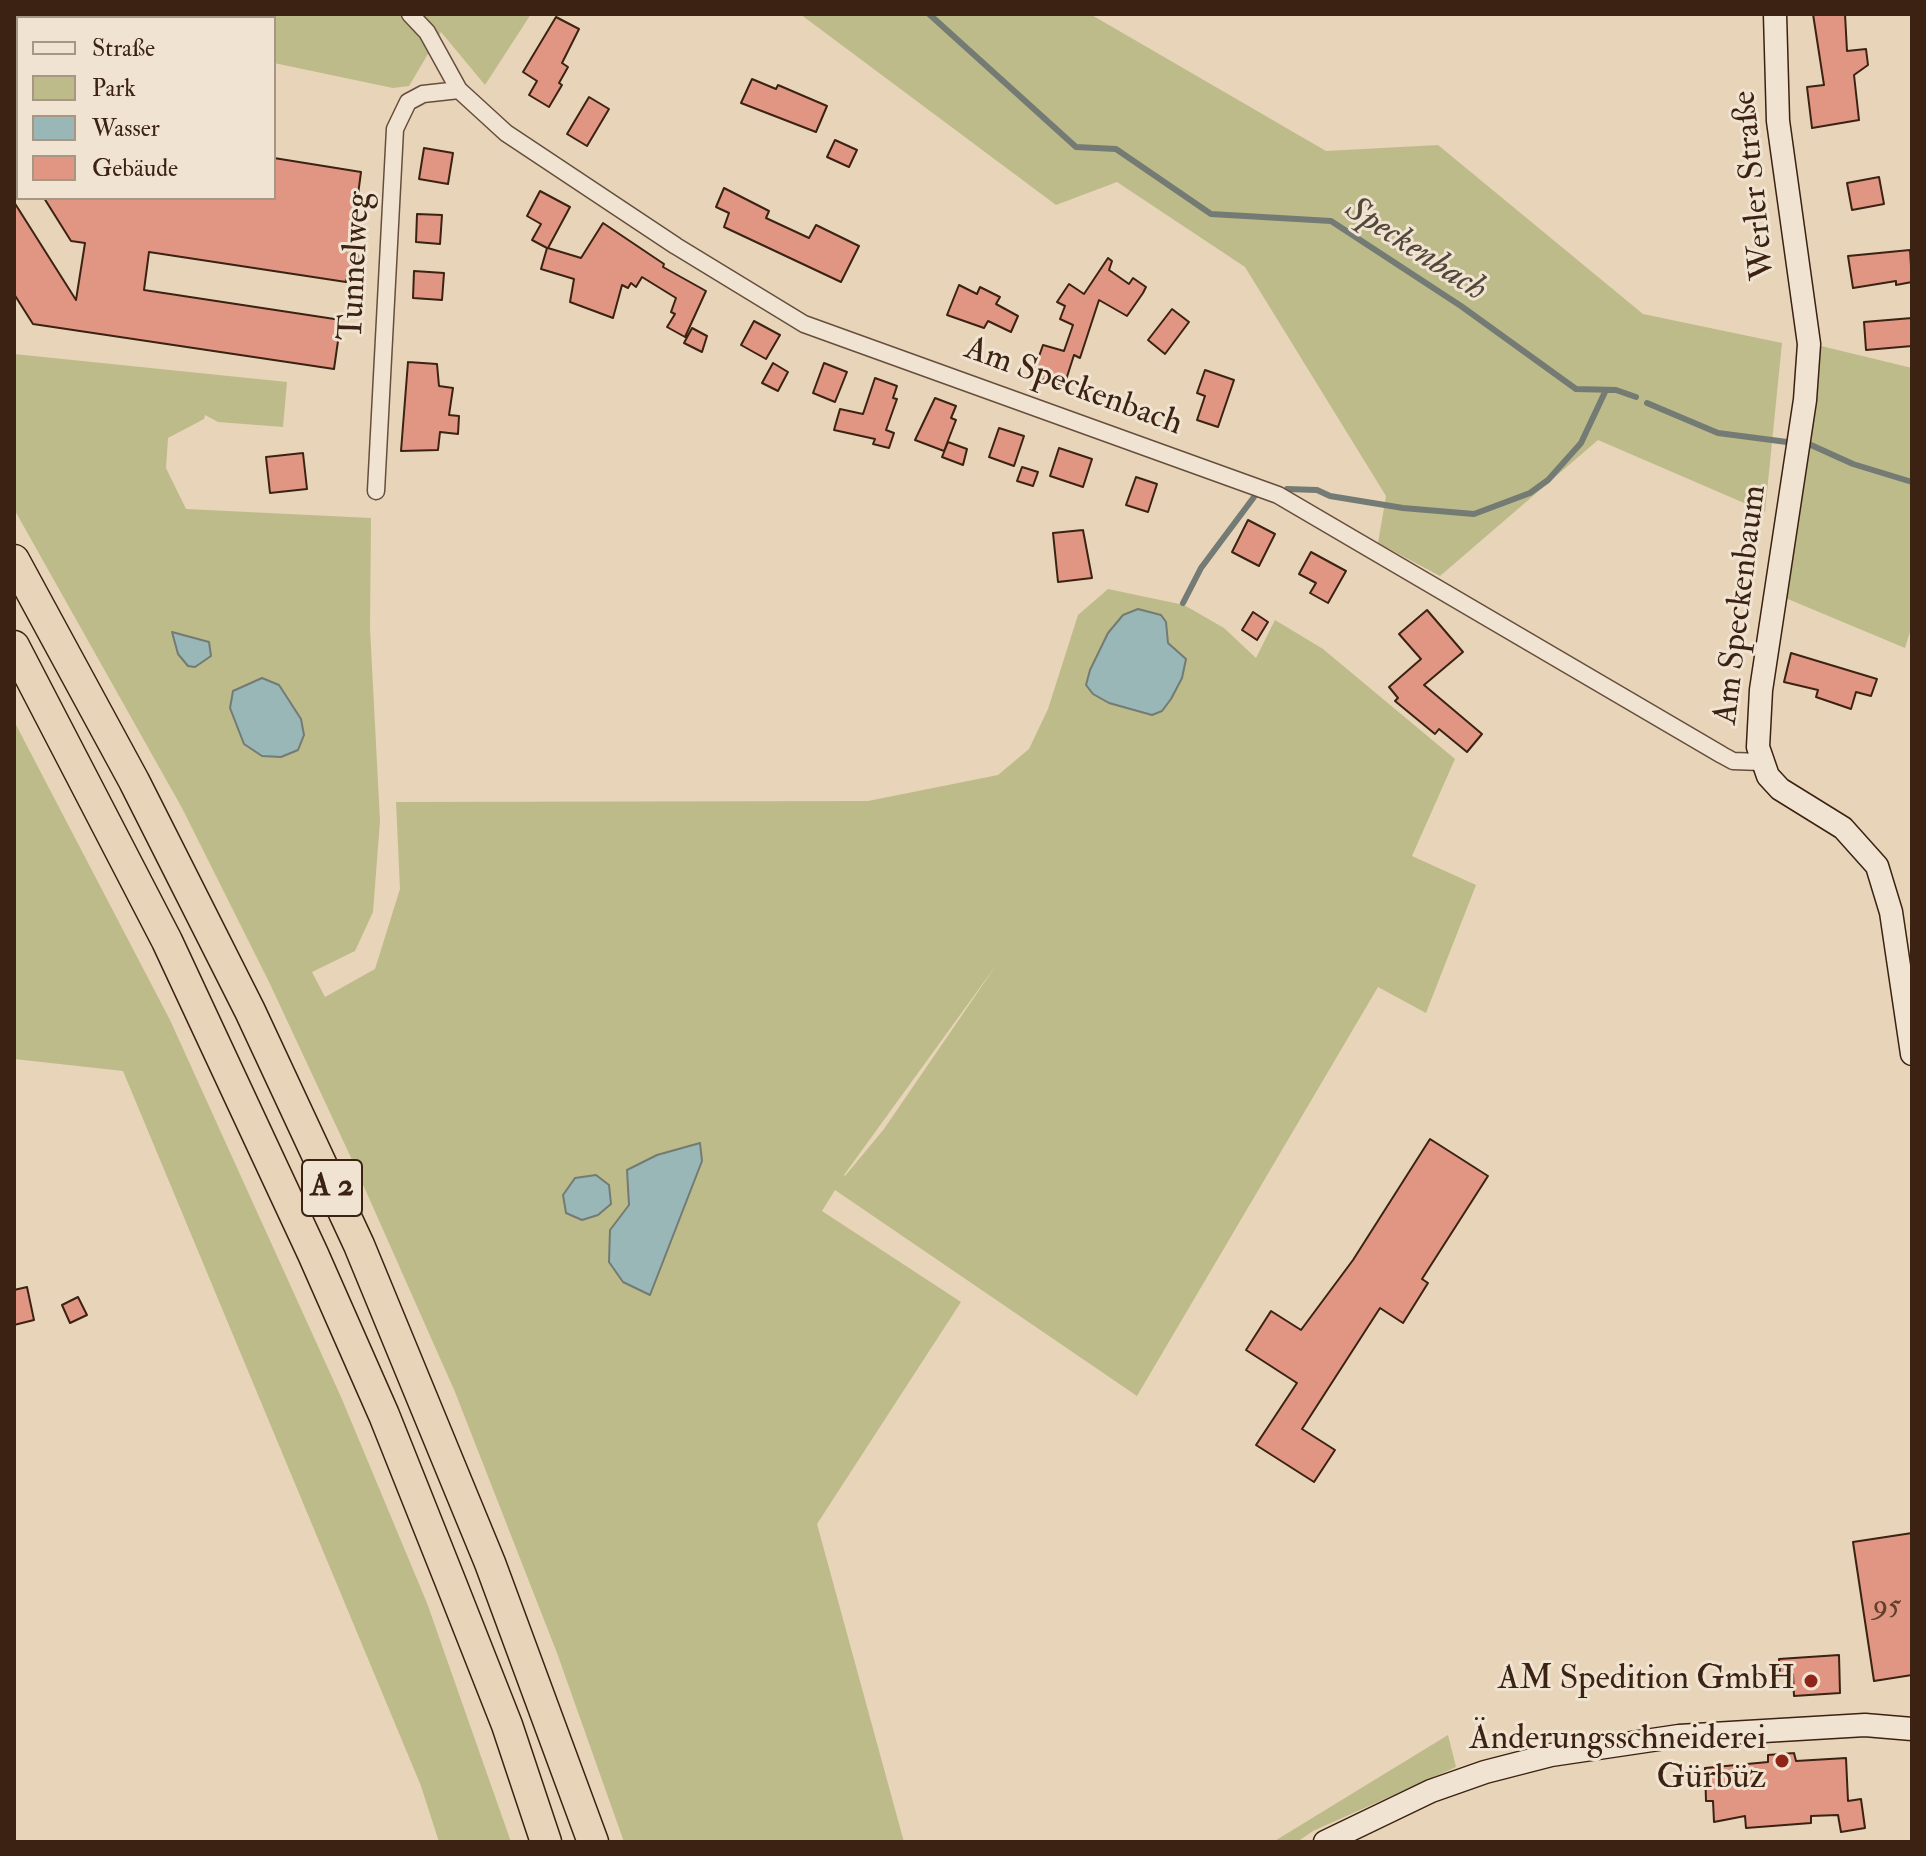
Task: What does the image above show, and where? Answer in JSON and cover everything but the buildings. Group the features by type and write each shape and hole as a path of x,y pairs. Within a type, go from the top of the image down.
{"highway":[{"name":"A 2","path":"14,560 141,794 250,1011 359,1245 490,1563 593,1842"},
{"name":"A 2","path":"14,646 167,941 326,1283 507,1725 546,1842"}],"main road":[{"name":"Werler Straße","path":"1775,14 1778,121 1809,348"},
{"name":"Am Speckenbaum","path":"1809,348 1805,400 1761,690 1757,727 1761,762 1780,789 1843,828 1877,866 1891,912 1912,1054"},
{"path":"1887,1725 1912,1718"},
{"path":"1325,1842 1431,1791 1485,1772 1551,1755 1679,1736 1887,1725 1912,1729"}],"street":[{"name":"Am Speckenbach","path":"410,14 427,32 459,90 506,133 676,246 804,324 1278,495 1722,755 1733,761 1761,762"},
{"name":"Tunnelweg","path":"376,491 395,129 408,102 423,94 459,90"}],"green space":[{"path":"78,14 531,14 485,85 441,32 409,86 393,88 276,63 276,16"},
{"path":"800,14 1090,14 1326,151 1438,145 1643,314 1782,343 1765,512 1598,440 1440,576 1378,543 1386,496 1245,267 1117,182 1056,205"},
{"path":"1817,345 1912,368 1912,625 1905,648 1783,597"},
{"path":"14,354 287,382 283,427 218,422 205,415 204,419 168,438 166,468 186,509 371,518 370,628 380,821 373,912 355,951 312,972 325,997 375,969 400,889 396,802 868,801 998,775 1029,749 1048,709 1078,615 1108,589 1184,605 1224,628 1256,658 1275,620 1323,649 1455,759 1412,856 1476,885 1426,1013 1378,987 1137,1396 835,1190 822,1211 961,1302 817,1524 904,1842 624,1842 557,1653 455,1392 353,1162 270,984 182,808 14,509","holes":["997,964 884,1129 845,1176"]},
{"path":"14,721 170,1020 341,1397 427,1603 511,1842 439,1842 421,1786 123,1071 14,1059"},
{"path":"1448,1735 1456,1767 1313,1831 1297,1842 1273,1842"}],"water":[{"path":"1138,609 1161,615 1166,622 1168,643 1186,659 1182,678 1171,699 1162,711 1152,715 1109,703 1093,694 1086,685 1108,633 1123,615"},
{"path":"172,632 209,642 211,656 195,667 188,666 178,654"},
{"path":"262,678 279,685 301,719 304,735 298,750 281,757 262,756 244,744 230,708 233,691"},
{"path":"700,1143 702,1161 650,1295 623,1282 609,1262 610,1230 629,1205 627,1170 657,1155"},
{"path":"596,1175 609,1185 611,1204 598,1215 582,1220 566,1213 563,1195 575,1178"}],"waterway":[{"name":"Speckenbach","path":"929,14 1076,147 1116,149 1211,214 1331,221 1461,306 1576,389 1616,390 1636,397"},
{"path":"1287,489 1317,490 1330,496 1403,508 1474,514 1530,493 1548,480 1581,443 1605,392"},
{"name":"Speckenbach","path":"1647,403 1718,433 1787,442"},
{"name":"Speckenbach","path":"1811,445 1853,464 1912,482"},
{"path":"1183,603 1201,568 1254,497"}],"place":[{"name":"AM Spedition GmbH","path":"1811,1681"},
{"name":"Änderungsschneiderei Gürbüz","path":"1782,1761"}]}
